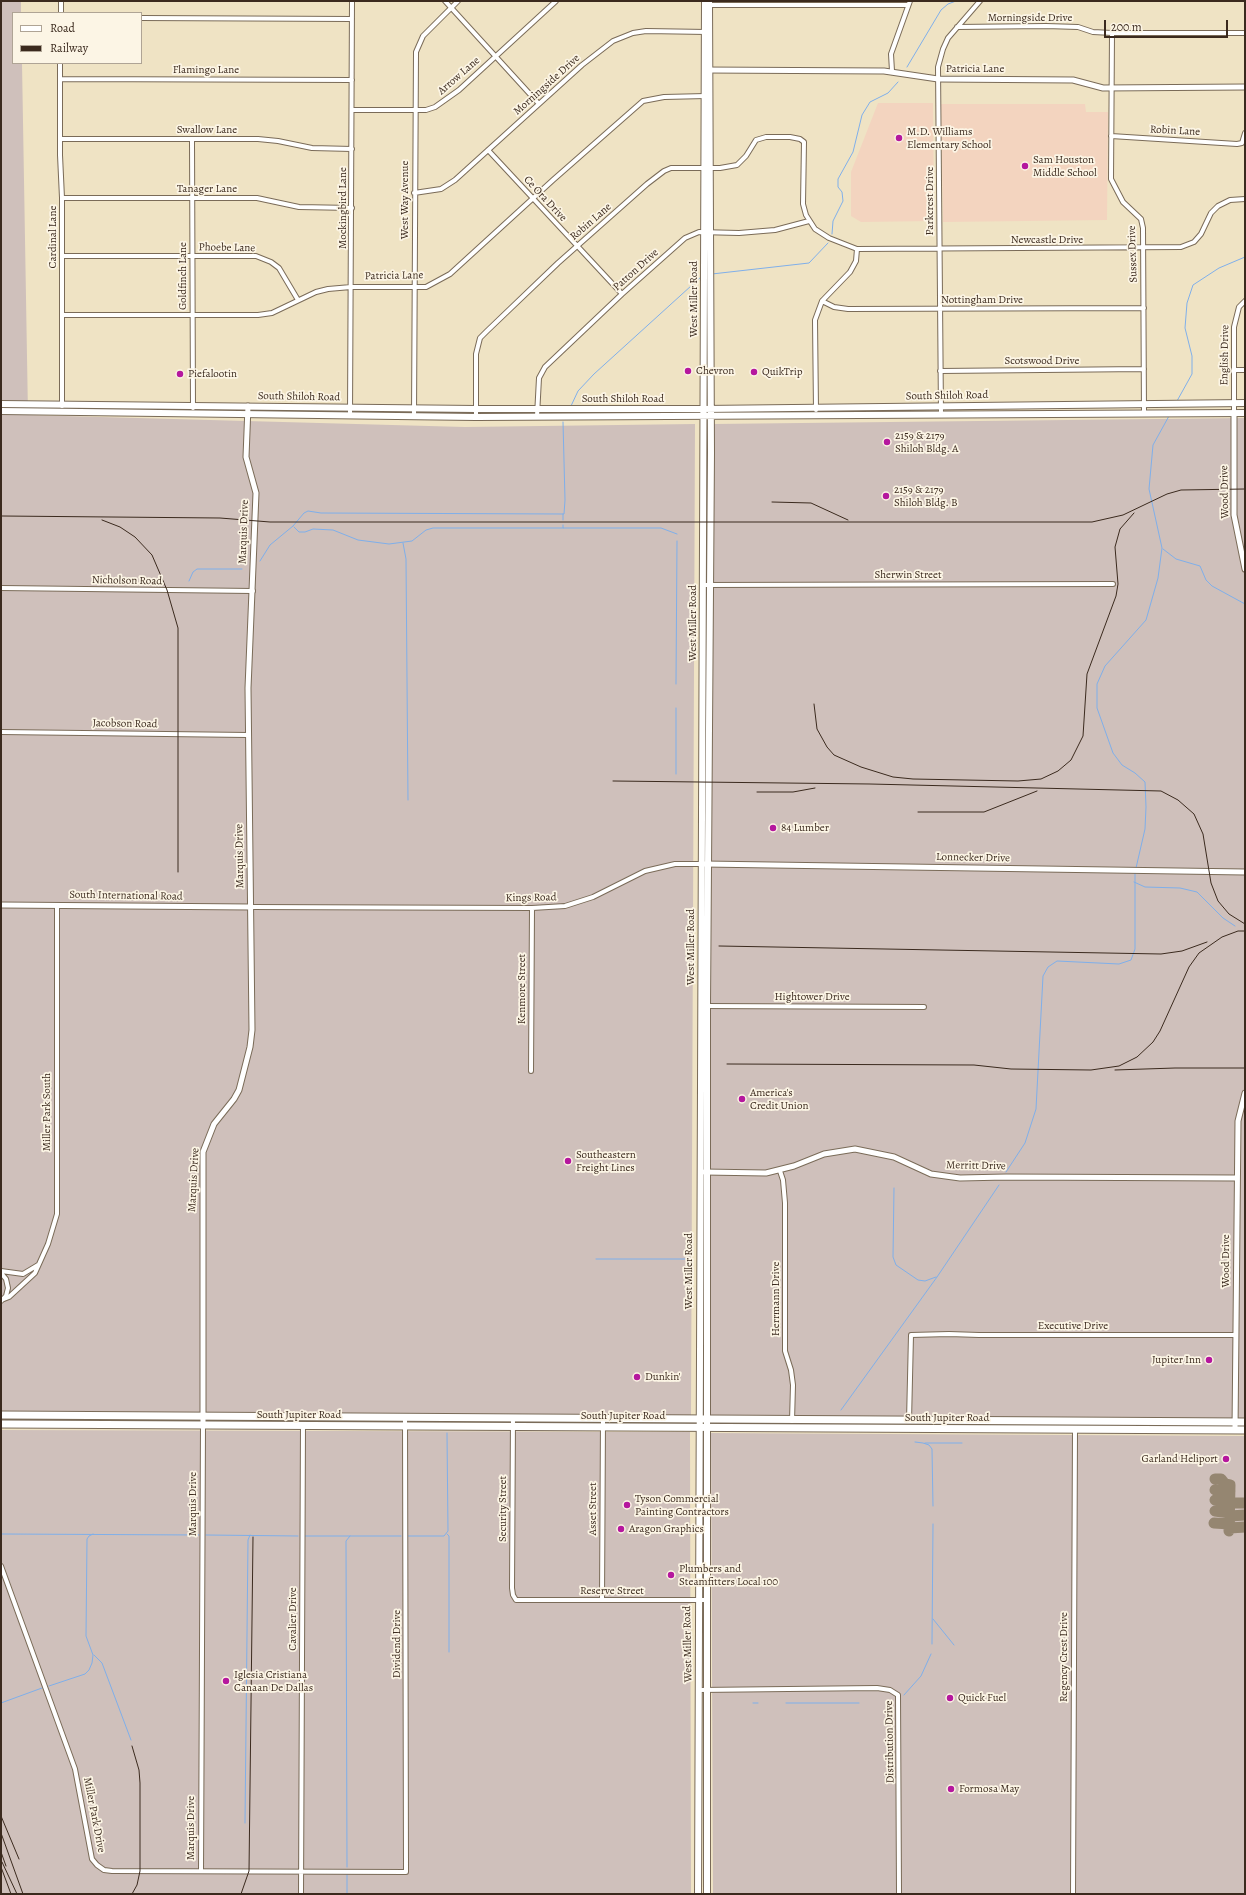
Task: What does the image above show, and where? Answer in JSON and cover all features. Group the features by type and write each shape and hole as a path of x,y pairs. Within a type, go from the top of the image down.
{"main road":[{"name":"West Miller Road","path":"707,3 707,168 703,412 702,864 707,1173 707,1894"},
{"name":"West Miller Road","path":"698,1894 698,1419 700,1172 709,864 710,412 706,233"},
{"name":"South Shiloh Road","path":"1,411 62,408 248,406 710,412 816,411 940,406 1245,403"},
{"name":"South Shiloh Road","path":"1,404 193,414 476,417 703,412"},
{"name":"South Shiloh Road","path":"816,411 940,414 1245,413"},
{"name":"South Jupiter Road","path":"1,1415 1245,1422"},
{"path":"96,1415 96,1424"},
{"path":"356,1416 356,1426"},
{"path":"458,1417 458,1426"},
{"path":"972,1430 973,1420"},
{"name":"South Jupiter Road","path":"1,1424 792,1427 909,1430 1245,1430"},
{"path":"698,1535 707,1535"},
{"path":"698,1871 707,1871"}],"street":[{"path":"61,1 61,12"},
{"name":"Mockingbird Lane","path":"350,415 352,287 352,1"},
{"path":"445,1 539,104"},
{"name":"West Way Avenue","path":"414,416 414,110 416,52 423,36 458,1"},
{"name":"Arrow Lane","path":"352,110 414,110 435,107 458,90 556,1"},
{"name":"Parkcrest Drive","path":"940,414 938,67 943,49 957,27 980,1"},
{"path":"707,3 909,3 891,54 892,71"},
{"path":"142,18 352,19"},
{"name":"Morningside Drive","path":"957,27 1046,26 1078,27 1093,32 1112,33 1245,33"},
{"name":"Morningside Drive","path":"414,193 441,189 455,180 593,55 613,41 633,33 646,31 707,32"},
{"name":"Sussex Drive","path":"1112,33 1111,178 1123,202 1141,219 1144,308 1144,413"},
{"name":"Cardinal Lane","path":"60,64 62,198 62,408"},
{"name":"Patricia Lane","path":"707,71 892,71 938,79 1073,80 1092,86 1112,88 1245,87"},
{"name":"Flamingo Lane","path":"60,79 352,80"},
{"name":"Patricia Lane","path":"62,314 258,315 272,313 320,291 352,287 426,287 450,274 642,101 654,98 707,96"},
{"name":"Robin Lane","path":"1111,136 1237,144 1242,143 1245,133"},
{"name":"Robin Lane","path":"476,417 476,354 480,338 577,246 664,171 671,168 738,166 756,140 766,137 790,137 800,139 805,146 803,204 809,221"},
{"name":"Swallow Lane","path":"60,139 258,139 278,141 312,148 352,149"},
{"name":"Goldfinch Lane","path":"192,139 193,414"},
{"name":"Ce Ora Drive","path":"488,150 622,294"},
{"name":"Tanager Lane","path":"62,198 257,198 299,207 352,208"},
{"name":"Newcastle Drive","path":"809,221 815,229 829,238 857,249 939,250 1143,248 1187,246 1194,242 1201,234 1207,220 1218,206 1230,200 1245,199"},
{"name":"Patton Drive","path":"537,416 539,378 545,367 622,294 691,234 775,230 809,221"},
{"path":"816,411 815,320 822,301 850,272 856,261 857,249"},
{"name":"Phoebe Lane","path":"62,256 256,256 265,259 279,268 298,300"},
{"name":"English Drive","path":"1234,413 1236,315 1238,307 1245,300"},
{"name":"Nottingham Drive","path":"822,301 840,309 1144,308"},
{"name":"Scotswood Drive","path":"940,371 1144,369"},
{"path":"1234,370 1245,370"},
{"name":"Marquis Drive","path":"201,1871 203,1152 214,1124 234,1099 238,1090 250,1047 252,994 248,688 256,493 246,457 248,406"},
{"name":"Wood Drive","path":"1234,413 1234,515 1245,569"},
{"name":"Sherwin Street","path":"703,585 1113,584"},
{"name":"Nicholson Road","path":"1,588 253,591"},
{"name":"Jacobson Road","path":"1,732 248,735"},
{"name":"Lonnecker Drive","path":"702,864 1245,872"},
{"name":"Kings Road","path":"251,907 532,908 565,906 593,898 637,874 663,866 702,864"},
{"name":"South International Road","path":"1,905 251,907"},
{"name":"Miller Park South","path":"2,1301 9,1297 35,1273 51,1237 56,1214 57,905"},
{"name":"Kenmore Street","path":"531,1071 532,908"},
{"name":"Hightower Drive","path":"704,1005 924,1007"},
{"name":"Wood Drive","path":"1235,1430 1236,1178 1238,1121 1245,1093"},
{"name":"Merritt Drive","path":"700,1172 766,1173 780,1171 824,1154 855,1149 894,1156 931,1174 960,1178 1236,1178"},
{"name":"Herrmann Drive","path":"780,1171 783,1180 785,1203 785,1351 791,1370 793,1385 792,1427"},
{"path":"1,1272 23,1274 40,1264"},
{"path":"1,1272 8,1283 7,1293 2,1301"},
{"name":"Executive Drive","path":"909,1420 911,1335 1235,1335"},
{"name":"Cavalier Drive","path":"301,1894 303,1416"},
{"name":"Dividend Drive","path":"405,1417 406,1872"},
{"name":"Security Street","path":"513,1417 512,1588 513,1595 516,1600"},
{"name":"Asset Street","path":"602,1600 603,1418"},
{"path":"909,1420 909,1430"},
{"name":"Regency Crest Drive","path":"1073,1894 1075,1421"},
{"name":"Miller Park Drive","path":"1,1566 75,1769 92,1859 104,1870 406,1872"},
{"name":"Reserve Street","path":"516,1600 707,1600"},
{"name":"Distribution Drive","path":"699,1690 877,1688 890,1690 898,1695 899,1894"}],"shaded area":[{"path":"1,1 21,1 21,12 12,12 12,64 22,64 28,415 465,427 695,424 691,1416 1,1411"},
{"name":"M.D. Williams Elementary School","path":"878,103 933,103 934,221 861,222 851,216 851,172"},
{"name":"Sam Houston Middle School","path":"941,104 1085,104 1086,112 1108,112 1107,220 943,222"},
{"path":"1245,418 1245,1419 709,1416 713,424"},
{"path":"1,1430 690,1432 691,1894 1,1894"},
{"path":"711,1433 1245,1436 1245,1894 713,1894"}],"waterway":[{"path":"907,67 941,10 948,4 956,1"},
{"path":"832,234 833,221 843,201 842,192 838,187 838,179 853,152 862,115 870,102 888,93 898,82"},
{"path":"712,274 809,263 828,243"},
{"path":"1177,401 1192,374 1192,356 1185,328 1187,303 1193,285 1219,268 1245,257"},
{"path":"571,406 578,391 594,374 702,276"},
{"path":"1136,868 1145,829 1145,782 1135,773 1122,765 1113,753 1097,708 1097,684 1105,666 1146,620 1158,578 1162,548 1149,489 1153,445 1169,416"},
{"path":"260,561 270,545 308,511 321,513 564,514 563,422"},
{"path":"563,514 563,520"},
{"path":"563,525 563,528 661,528 677,534"},
{"path":"294,527 299,532 305,532 313,529 333,530 358,540 389,544 412,541 426,530 433,528 563,528"},
{"path":"676,684 677,541"},
{"path":"403,543 406,559 408,800"},
{"path":"1163,549 1176,559 1200,566 1206,580 1212,586 1245,604"},
{"path":"189,581 193,572 197,569 242,569"},
{"path":"676,708 676,774"},
{"path":"1006,1172 1025,1143 1036,1109 1043,976 1048,967 1057,961 1119,964 1131,960 1135,949 1135,873"},
{"path":"1134,882 1145,887 1180,888 1197,892 1223,918 1235,926"},
{"path":"841,1410 937,1277 999,1185"},
{"path":"894,1188 893,1257 896,1265 918,1280 925,1281 936,1277"},
{"path":"596,1259 692,1259"},
{"path":"408,1536 444,1536 448,1531 447,1433"},
{"path":"915,1442 929,1445 932,1449 933,1506"},
{"path":"925,1443 962,1443"},
{"path":"932,1644 933,1524"},
{"path":"1,1534 199,1535"},
{"path":"49,1686 85,1674 89,1670 92,1663 93,1655 86,1636 87,1539 93,1534"},
{"path":"447,1534 449,1536 449,1652"},
{"path":"206,1535 298,1536"},
{"path":"245,1823 248,1540 250,1535"},
{"path":"305,1536 401,1536"},
{"path":"347,1867 346,1541 350,1536"},
{"path":"933,1619 954,1645"},
{"path":"904,1695 921,1676 931,1654"},
{"path":"94,1655 102,1663 131,1740"},
{"path":"1,1703 42,1688"},
{"path":"753,1703 758,1703"},
{"path":"786,1703 859,1703"},
{"path":"347,1874 347,1894"}],"taxiway":[{"path":"1215,1479 1221,1479 1225,1484 1230,1485 1229,1531"},
{"path":"1215,1490 1230,1491"},
{"path":"1215,1500 1230,1502"},
{"path":"1230,1504 1245,1503"},
{"path":"1215,1511 1230,1513"},
{"path":"1230,1516 1245,1515"},
{"path":"1214,1523 1230,1524"},
{"path":"1230,1528 1245,1527"}],"tram line":[{"path":"1,1867 11,1894"}],"railway":[{"path":"1,516 220,518 270,522 1092,522 1123,515 1167,494 1181,490 1245,489"},
{"path":"772,502 811,503 848,520"},
{"path":"814,704 817,729 827,747 834,755 861,767 893,777 913,779 1018,781 1041,779 1058,771 1071,760 1083,736 1087,674 1116,596 1118,584 1115,547 1120,529 1134,513"},
{"path":"102,520 120,527 135,537 152,555 167,590 178,628 178,872"},
{"path":"613,781 870,784 1161,791 1178,800 1194,814 1203,834 1211,883 1218,901 1229,914 1245,924"},
{"path":"757,792 793,792 815,788"},
{"path":"918,812 984,812 1037,791"},
{"path":"727,1064 974,1065 1011,1069 1091,1070 1119,1066 1137,1057 1153,1042 1160,1031 1189,967 1199,953 1222,937 1238,931 1245,931"},
{"path":"719,946 1161,954 1182,951 1207,942"},
{"path":"1115,1070 1245,1068"},
{"path":"241,1894 249,1871 253,1537"},
{"path":"132,1746 139,1770 140,1783 140,1871 137,1885 132,1894"},
{"path":"1,1816 19,1859"},
{"path":"1,1833 23,1894"},
{"path":"1,1852 6,1866"},
{"path":"2,1862 17,1894"}],"place":[{"name":"M.D. Williams Elementary School","path":"899,138"},
{"name":"Sam Houston Middle School","path":"1025,166"},
{"name":"Chevron","path":"688,371"},
{"name":"QuikTrip","path":"754,372"},
{"name":"Piefalootin","path":"180,374"},
{"name":"2159 & 2179 Shiloh Bldg. A","path":"887,442"},
{"name":"2159 & 2179 Shiloh Bldg. B","path":"886,496"},
{"name":"84 Lumber","path":"773,828"},
{"name":"America's Credit Union","path":"742,1099"},
{"name":"Southeastern Freight Lines","path":"568,1161"},
{"name":"Jupiter Inn","path":"1209,1360"},
{"name":"Dunkin'","path":"637,1377"},
{"name":"Garland Heliport","path":"1226,1459"},
{"name":"Tyson Commercial Painting Contractors","path":"627,1505"},
{"name":"Aragon Graphics","path":"621,1529"},
{"name":"Plumbers and Steamfitters Local 100","path":"671,1575"},
{"name":"Iglesia Cristiana Canaan De Dallas","path":"226,1681"},
{"name":"Quick Fuel","path":"950,1698"},
{"name":"Formosa May","path":"951,1789"}]}
